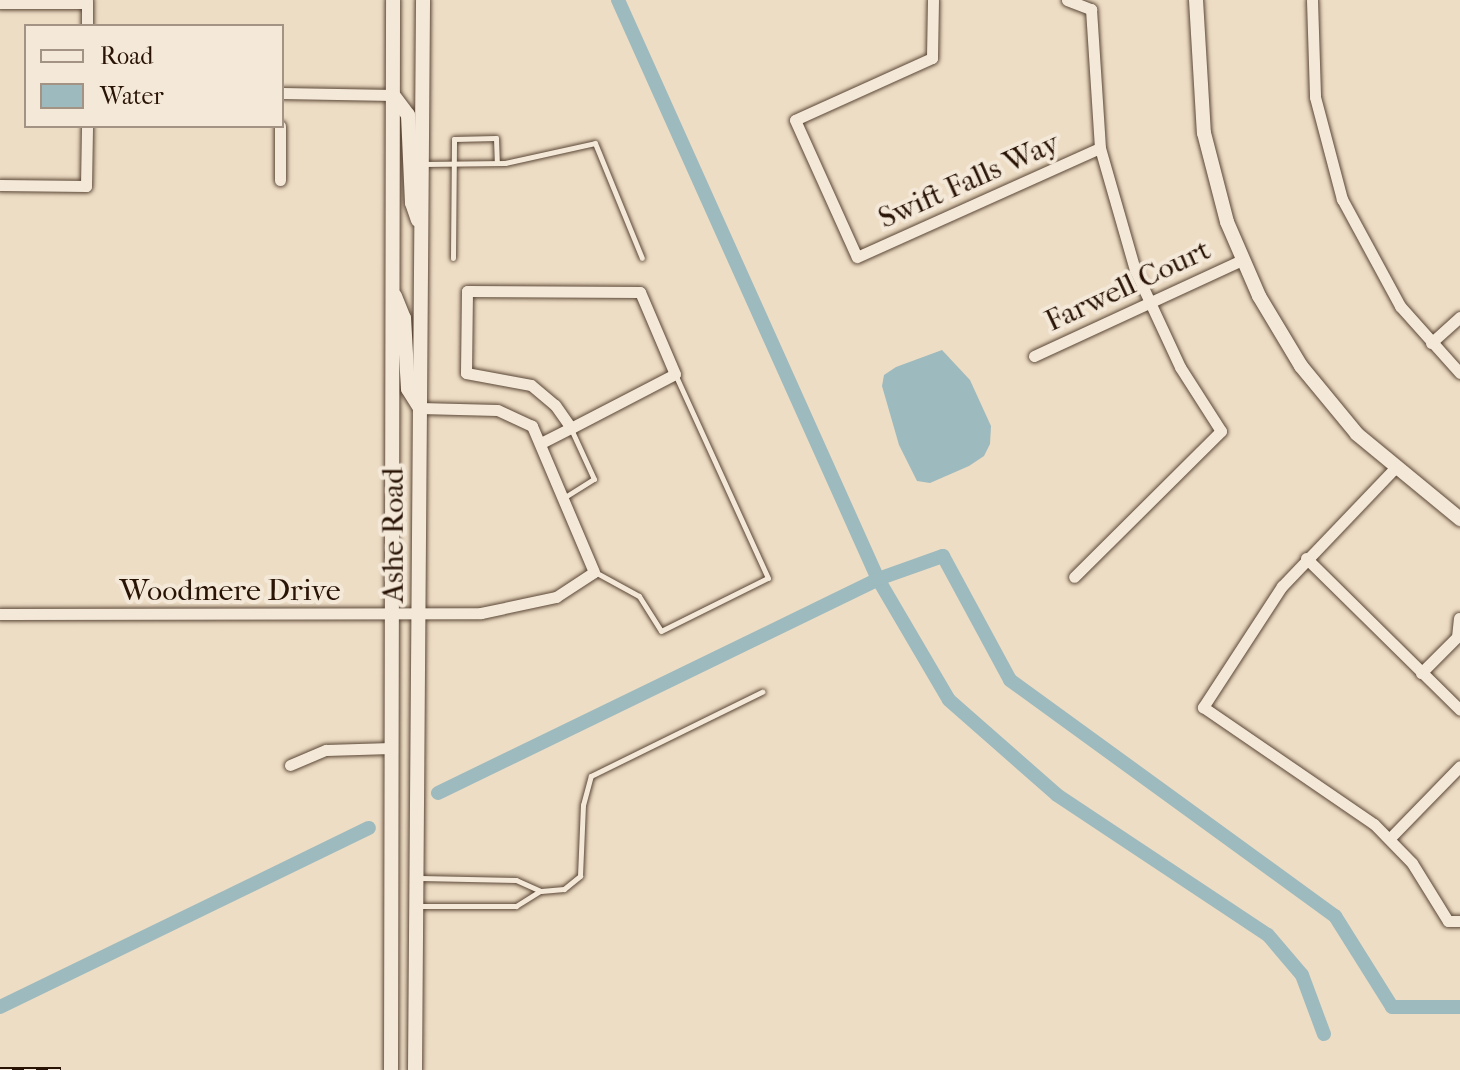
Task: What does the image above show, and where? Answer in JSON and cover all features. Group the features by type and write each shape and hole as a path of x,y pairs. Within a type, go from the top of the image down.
{"street":[{"name":"Ashe Road","path":"391,1070 393,0"},
{"name":"Ashe Road","path":"415,1070 420,815 423,0"},
{"name":"Swift Falls Way","path":"933,0 932,58 795,120 857,257 1100,148"},
{"path":"1067,0 1091,9 1100,148 1123,236 1148,304 1221,431 1074,577"},
{"path":"1196,0 1204,133 1242,260 1301,366 1394,469 1460,519"},
{"path":"1312,0 1315,97 1331,168 1378,272 1431,343 1460,373"},
{"path":"0,3 87,2 87,24"},
{"path":"284,93 393,95 408,115 412,203 422,232"},
{"path":"0,185 86,186 87,128"},
{"path":"280,128 280,180"},
{"name":"Farwell Court","path":"1034,356 1242,260"},
{"path":"392,288 404,318 408,389 420,408 497,410 532,426 565,497 594,572"},
{"path":"541,443 571,428 675,374 640,292 467,291 466,373 531,385 555,405 571,428"},
{"path":"1431,343 1460,317"},
{"path":"1394,469 1306,558 1203,707 1350,804 1390,838 1454,921"},
{"path":"1306,558 1460,710"},
{"name":"Woodmere Drive","path":"0,614 481,613 556,597 594,572"},
{"path":"1421,673 1457,637 1459,618"},
{"path":"290,765 326,750 391,748"},
{"path":"1390,838 1460,766"}],"lane":[{"path":"453,258 454,139 496,138 497,163"},
{"path":"422,164 497,163 595,143 642,258"},
{"path":"594,572 639,596 661,631 768,578 675,374"},
{"path":"565,497 594,479 571,428"},
{"path":"418,906 516,906 541,891 564,889 580,876 583,805 591,776 762,692"},
{"path":"419,878 516,880 541,891"}],"water":[{"path":"942,350 970,380 991,426 990,444 984,456 969,466 930,483 917,481 899,445 882,386 884,375 896,367"}],"waterway":[{"path":"618,0 878,579 949,700 1057,795 1268,935 1302,975 1324,1034"},
{"path":"438,793 878,579 943,556 1010,680 1335,916 1392,1007 1460,1007"},
{"path":"0,1007 369,828"}],"railway":[{"path":"0,1070 61,1070"}]}
